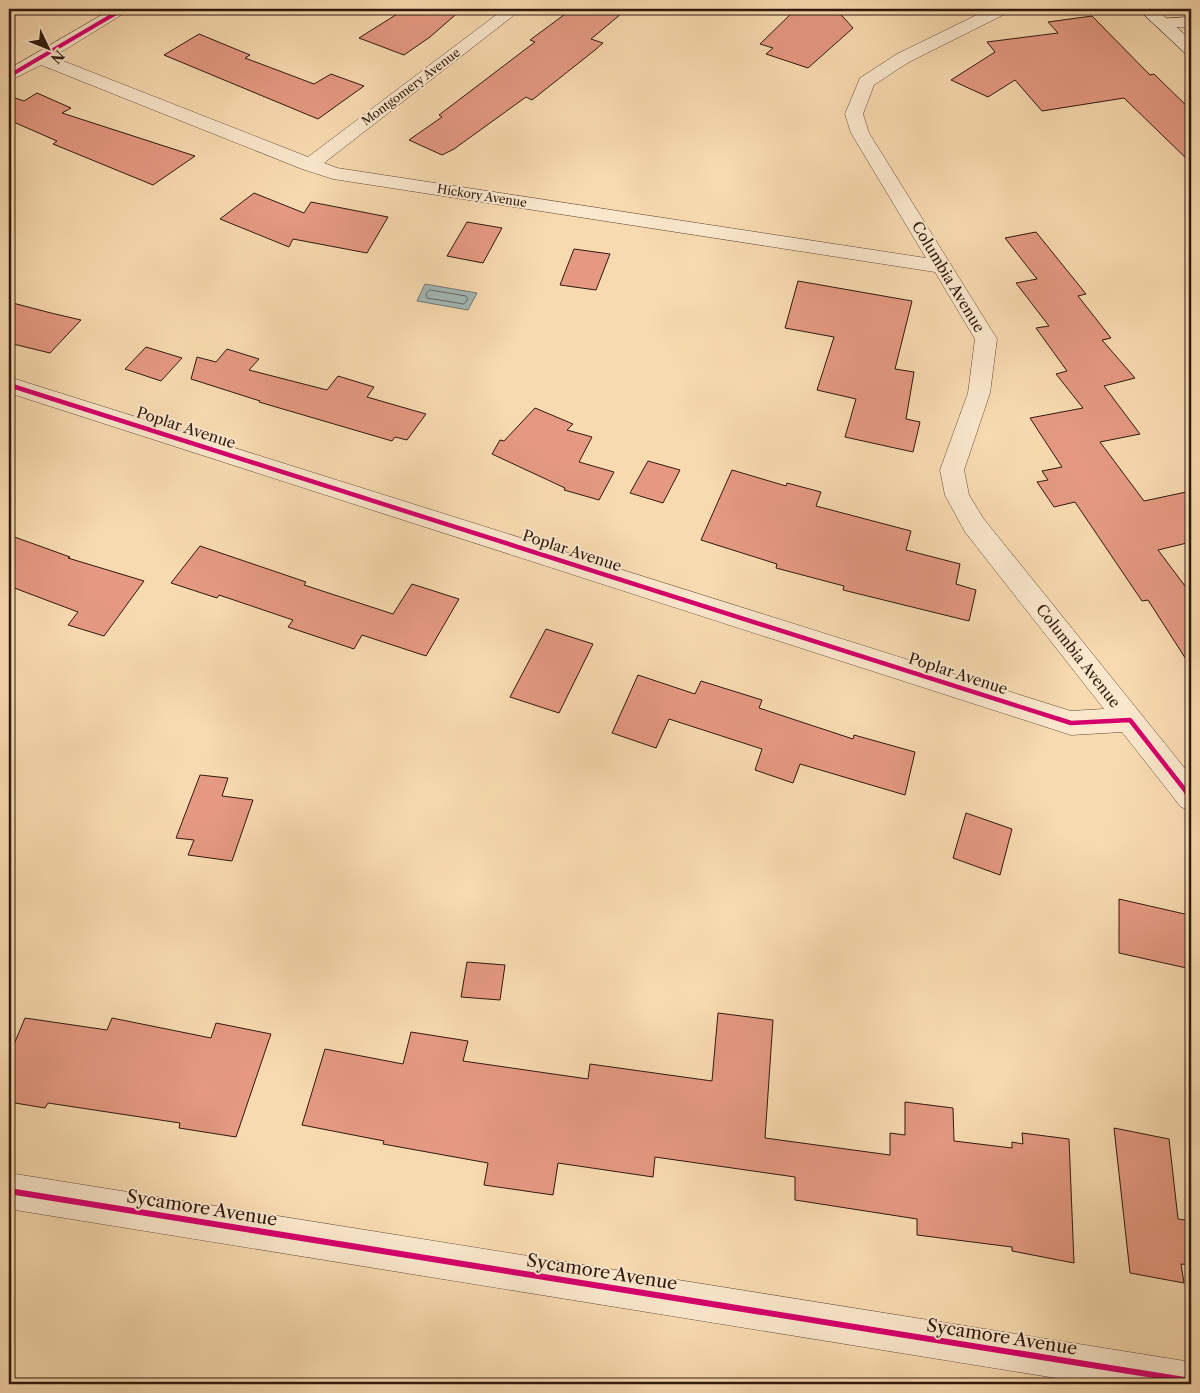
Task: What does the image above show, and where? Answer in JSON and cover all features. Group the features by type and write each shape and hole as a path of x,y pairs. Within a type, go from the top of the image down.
{"street":[{"path":"9,76 123,9"},
{"name":"Montgomery Avenue","path":"309,165 514,9"},
{"name":"Columbia Avenue","path":"1001,9 903,58 866,82 854,114 860,133 986,339 979,393 952,470 957,495 974,524 1191,798"},
{"path":"1146,9 1164,23 1191,50"},
{"path":"1164,23 1191,22"},
{"name":"Hickory Avenue","path":"40,58 333,173 943,267"},
{"name":"Poplar Avenue","path":"9,385 1070,723 1130,720"},
{"name":"Sycamore Avenue","path":"9,1191 1191,1381"}],"water":[{"path":"425,284 477,293 468,310 417,301"}],"building":[{"path":"405,9 462,9 430,37 404,55 359,38"},
{"path":"572,9 627,9 591,39 603,43 595,50 532,100 526,97 454,149 442,155 409,140 442,117 439,115 535,42 530,40"},
{"path":"796,9 836,9 853,28 808,68 766,54 773,48 760,44"},
{"path":"1092,16 1150,75 1154,74 1191,110 1191,163 1124,98 1042,111 1015,80 988,97 951,80 995,52 987,42 1058,33 1048,22"},
{"path":"199,34 250,55 245,58 314,84 331,74 364,86 318,119 164,55"},
{"path":"37,93 71,108 62,113 195,156 153,185 53,144 57,141 9,120 9,96 24,101"},
{"path":"254,193 304,213 311,202 388,217 367,253 293,239 289,247 220,219"},
{"path":"467,222 502,228 483,263 447,256"},
{"path":"1036,232 1086,294 1078,296 1111,338 1102,340 1135,378 1104,386 1140,434 1100,442 1144,501 1191,491 1191,542 1158,550 1191,594 1191,667 1148,600 1142,601 1075,502 1054,507 1037,482 1048,480 1042,471 1062,467 1030,418 1083,408 1056,374 1067,371 1036,328 1049,326 1016,283 1037,279 1005,238"},
{"path":"574,249 610,254 596,290 560,285"},
{"path":"798,281 912,301 895,369 914,372 906,419 920,422 913,452 845,437 856,399 817,390 834,337 785,328"},
{"path":"9,302 81,320 50,353 9,343"},
{"path":"146,347 182,358 161,381 125,369"},
{"path":"227,349 259,359 249,370 327,390 338,376 374,387 367,397 426,414 407,440 395,437 392,441 259,402 191,379 197,357 216,362"},
{"path":"535,408 573,424 567,430 592,437 579,462 614,472 599,500 564,490 565,488 492,454 500,440 504,441"},
{"path":"648,461 680,470 663,503 630,493"},
{"path":"732,470 786,486 787,483 821,492 816,506 911,531 906,550 960,564 956,584 976,590 969,621 843,590 844,586 776,568 777,564 701,540"},
{"path":"9,535 70,557 68,558 144,581 104,636 68,625 78,612 9,586"},
{"path":"200,546 306,582 304,585 393,614 412,584 459,599 426,656 362,635 354,649 288,627 293,620 219,595 217,598 171,583"},
{"path":"546,629 593,644 559,713 510,697"},
{"path":"638,675 695,694 701,681 762,700 759,708 853,739 854,735 915,752 905,795 800,764 793,783 755,770 762,749 669,719 656,748 612,733"},
{"path":"200,775 228,778 222,796 253,800 232,861 188,855 194,840 176,838"},
{"path":"966,813 1012,829 1000,875 953,858"},
{"path":"1119,899 1189,915 1191,969 1119,953"},
{"path":"467,962 505,965 500,1000 461,997"},
{"path":"718,1013 773,1020 765,1138 890,1155 890,1133 905,1135 905,1102 953,1108 954,1141 1012,1148 1012,1142 1023,1144 1022,1133 1069,1139 1074,1263 1012,1251 1012,1247 917,1235 917,1219 795,1200 795,1177 655,1157 653,1177 558,1163 553,1195 484,1185 488,1163 383,1144 384,1141 302,1125 325,1049 403,1064 411,1032 468,1041 463,1061 588,1079 590,1064 712,1081"},
{"path":"25,1018 107,1030 112,1018 211,1038 216,1023 271,1034 236,1137 179,1128 180,1123 48,1103 45,1108 9,1102 9,1056"},
{"path":"1114,1128 1169,1139 1178,1219 1191,1221 1191,1265 1181,1264 1184,1283 1130,1273"}],"cycle path":[{"path":"9,76 123,9"},
{"path":"9,385 1071,723 1130,720 1191,798"},
{"path":"9,1191 1191,1381"}]}
